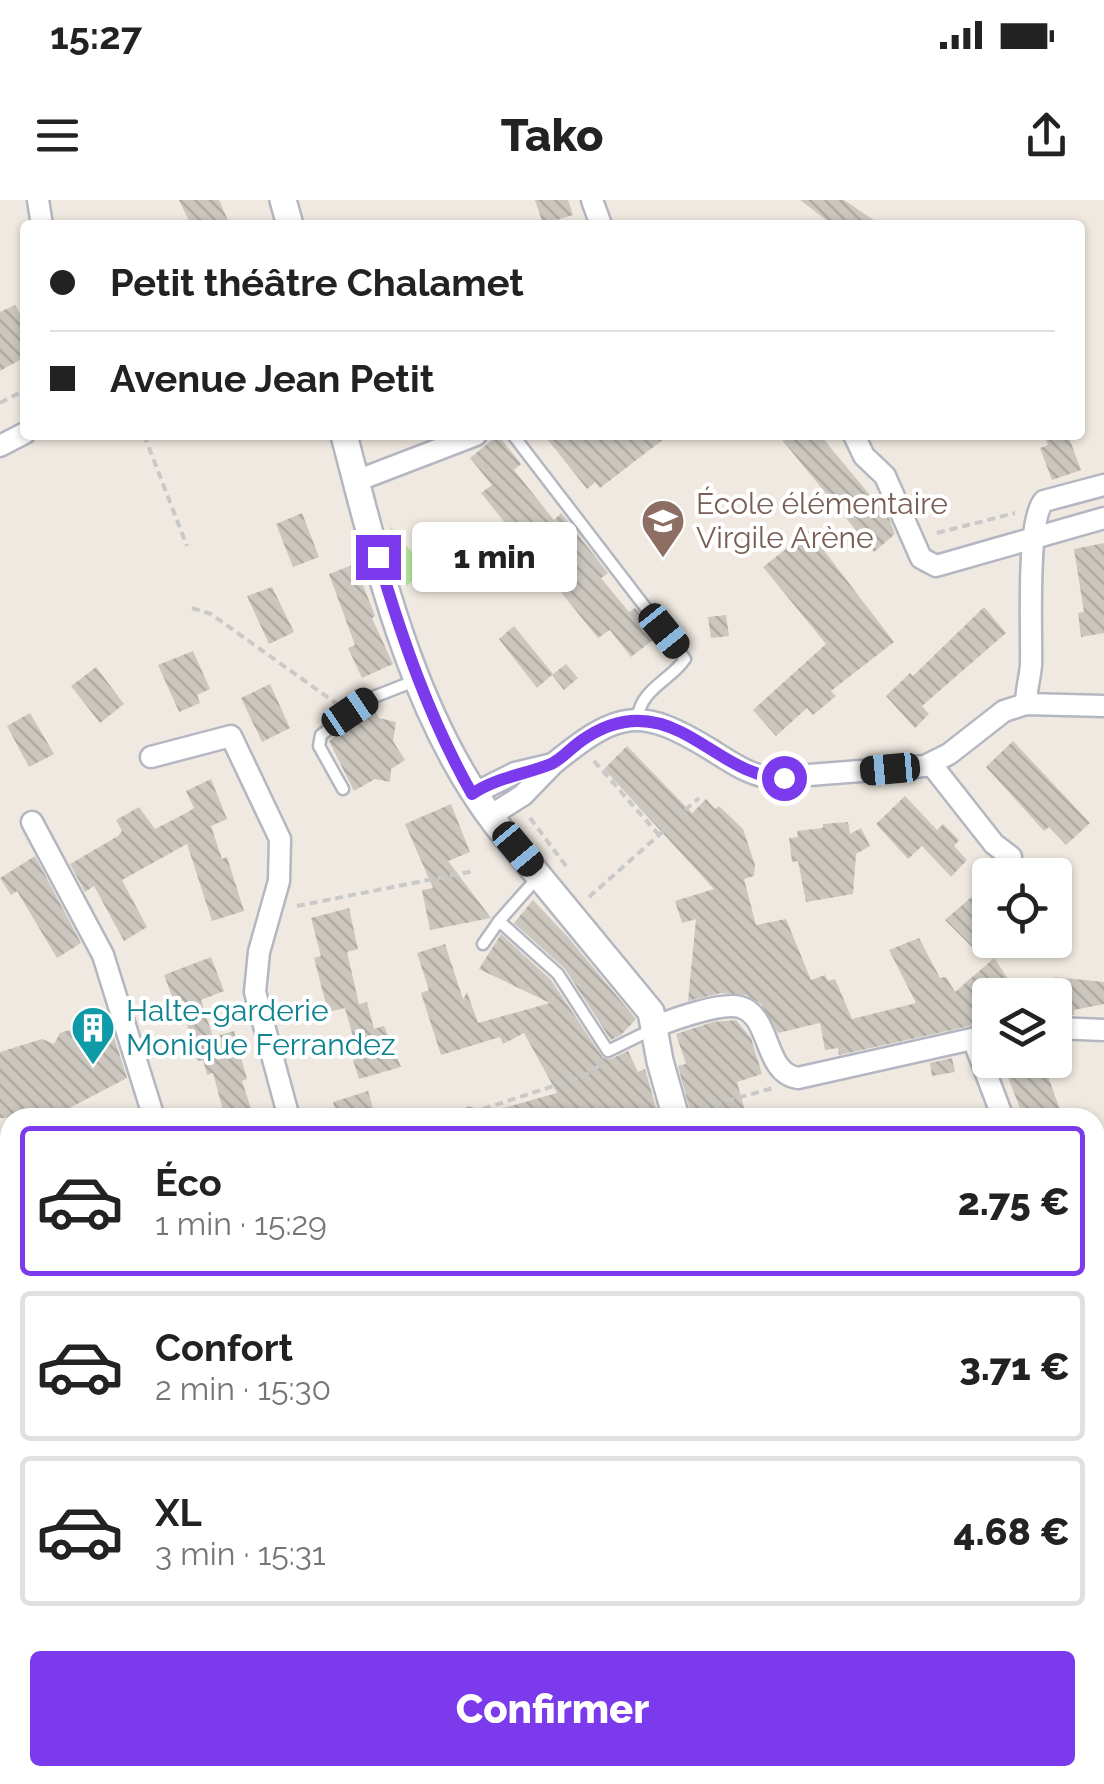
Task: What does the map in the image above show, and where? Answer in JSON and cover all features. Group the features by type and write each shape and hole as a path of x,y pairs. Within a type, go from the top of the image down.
{"street":[{"path":"345,440 418,680 452,759 472,794 642,1000 656,1027 660,1061 675,1108"},
{"path":"356,481 463,440"},
{"path":"856,440 864,456 885,476 921,558 936,566 1104,518"},
{"path":"1026,704 1031,671 1033,538 1038,507 1044,501 1104,485"},
{"path":"490,816 533,787 553,764 602,728 623,720 664,724 746,772 770,778 930,764 949,754 987,722 1026,704 1104,706"},
{"path":"151,757 231,736 280,839 279,881 260,952 255,992 285,1108"},
{"path":"472,794 515,773 553,764"},
{"path":"930,764 994,844 1012,857"},
{"path":"32,822 103,955 151,1108"},
{"path":"656,1027 677,1018 742,1008 754,1017 780,1068 788,1077 798,1078 972,1039"},
{"path":"1072,1029 1104,1030"},
{"path":"993,1078 1000,1108"}],"lane":[{"path":"517,440 685,659 642,699 637,720"},
{"path":"343,789 319,740 321,735 372,698 418,680"},
{"path":"483,944 540,876"},
{"path":"499,921 558,974 608,1051 656,1027"}],"path":[{"path":"146,440 187,546"},
{"path":"912,540 1038,507"},
{"path":"192,608 211,614 350,712"},
{"path":"588,753 659,835"},
{"path":"685,810 698,798"},
{"path":"534,824 570,872"},
{"path":"580,884 588,899 668,828"},
{"path":"284,908 474,871"},
{"path":"492,1108 584,1076 600,1065"},
{"path":"706,1108 771,1090 788,1077"}],"green space":[{"path":"390,526 427,570 406,586"}],"building":[{"path":"179,200 219,200 228,220 189,220"},
{"path":"535,200 568,200 573,215 542,220"},
{"path":"800,200 844,200 874,220 826,220"},
{"path":"15,305 20,314 20,360 0,371 0,312"},
{"path":"492,440 502,440 521,464 514,470 554,520 561,513 608,573 601,578 629,612 635,608 657,637 631,657 610,630 598,638 481,493 492,485 470,458"},
{"path":"548,440 662,440 600,488 595,482 587,489"},
{"path":"782,440 824,440 889,518 895,534 874,552"},
{"path":"1046,440 1070,440 1081,470 1052,480 1040,448 1048,445"},
{"path":"302,513 319,557 293,567 276,524"},
{"path":"809,531 894,642 831,691 836,696 813,715 807,708 776,736 753,710 826,644 763,567"},
{"path":"446,540 475,576 458,590 429,553"},
{"path":"1104,543 1104,633 1081,637 1078,613 1084,612 1074,549"},
{"path":"355,564 375,616 372,618 393,664 362,678 348,648 355,645 329,574"},
{"path":"272,587 294,632 269,644 247,596"},
{"path":"984,607 1006,633 922,706 929,714 915,728 886,696 910,673 913,676"},
{"path":"726,615 729,636 711,638 708,617"},
{"path":"514,626 553,674 537,688 499,639"},
{"path":"193,651 210,689 197,695 200,703 179,712 158,665"},
{"path":"566,664 578,678 564,690 552,675"},
{"path":"96,667 124,704 100,723 71,686"},
{"path":"270,684 290,728 262,742 241,698"},
{"path":"373,707 379,718 396,722 393,741 405,760 391,769 390,782 375,779 354,791 329,741"},
{"path":"30,713 54,754 29,767 7,726"},
{"path":"1013,741 1090,823 1066,845 1049,827 1044,831 986,767"},
{"path":"627,746 692,813 706,799 743,829 755,865 754,876 744,879 756,925 786,919 811,980 825,975 828,981 835,979 852,1019 916,1003 889,950 919,938 940,978 946,977 955,992 994,958 1008,978 972,978 972,1026 839,1055 838,1048 825,1050 820,1023 778,1033 761,1004 746,995 721,993 688,1001 696,919 682,923 675,901 714,889 604,769"},
{"path":"211,779 227,819 211,826 222,859 227,857 244,911 212,921 187,844 122,880 147,927 124,941 94,886 85,892 70,864 118,836 122,831 116,820 139,807 155,829 188,812 194,808 186,791"},
{"path":"905,796 937,830 943,824 959,840 954,846 967,860 951,877 922,846 908,859 876,824"},
{"path":"451,804 470,852 448,861 491,918 430,930 422,890 433,888 405,824"},
{"path":"848,822 850,834 861,828 870,846 856,854 853,894 806,902 798,861 792,862 789,838 798,837 797,831"},
{"path":"35,856 81,943 57,958 17,891 11,895 0,878"},
{"path":"972,897 972,947 945,920"},
{"path":"533,900 636,1019 621,1035 611,1040 565,969 514,923"},
{"path":"349,908 358,949 347,952 359,1004 367,1002 374,1029 384,1026 401,1067 359,1079 353,1060 359,1058 345,1008 328,1012 314,958 321,956 311,918"},
{"path":"501,934 551,980 603,1058 611,1059 628,1051 638,1072 645,1069 656,1108 503,1108 557,1093 524,1033 503,1044 500,1037 441,1055 421,993 429,990 417,953 445,944 463,999 467,992 478,1023 550,1003 479,969"},
{"path":"211,957 224,991 201,1000 213,1037 234,1031 251,1108 222,1108 213,1073 207,1075 203,1060 198,1061 182,1007 177,1009 164,975"},
{"path":"1072,979 1104,982 1104,1004 1074,1010 1074,1015"},
{"path":"108,1018 127,1078 69,1108 0,1108 0,1052 42,1039 54,1044 60,1033"},
{"path":"736,1020 751,1038 762,1074 737,1082 744,1108 689,1108 678,1066 686,1064 676,1034 713,1022"},
{"path":"952,1058 955,1072 932,1076 930,1063"},
{"path":"1008,1078 1049,1078 1059,1108 1020,1108"},
{"path":"368,1091 373,1108 335,1108 333,1102"}],"place":[{"name":"École élémentaire Virgile Arène","path":"663,559"},
{"name":"Halte-garderie Monique Ferrandez","path":"93,1066"}],"route":[{"path":"378,557 418,680 452,759 472,794 515,773 553,764 591,734 623,720 664,724 746,772 784,778"}]}
